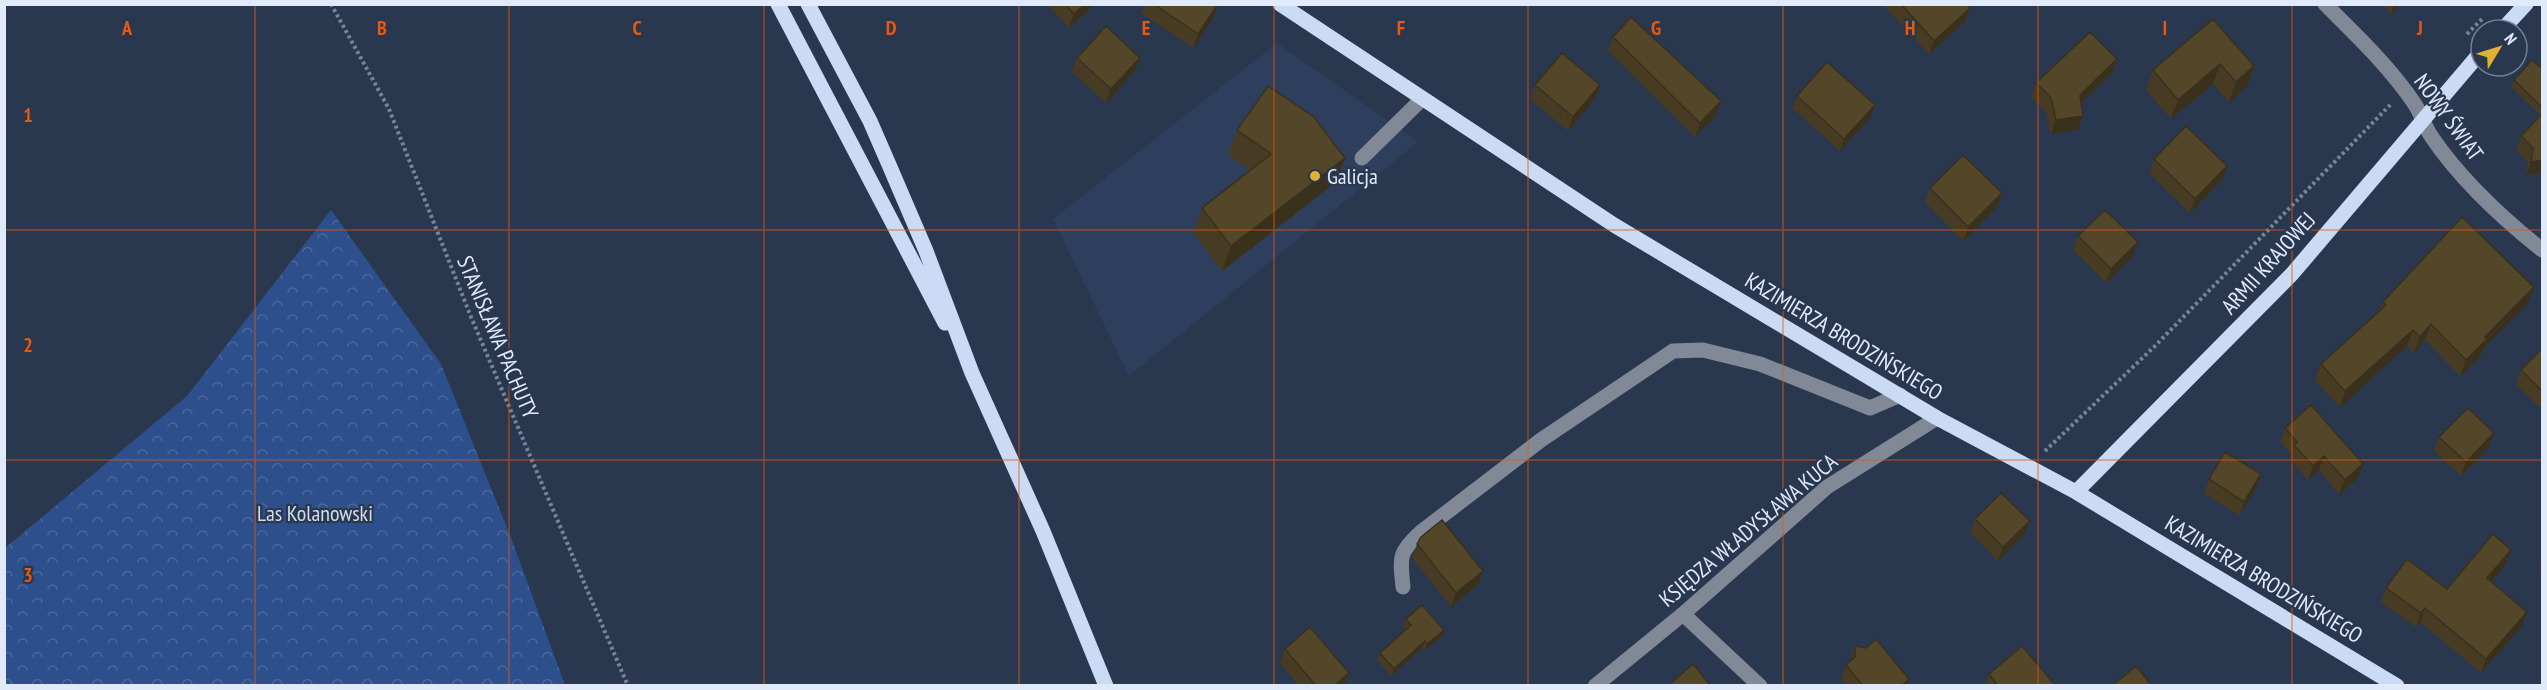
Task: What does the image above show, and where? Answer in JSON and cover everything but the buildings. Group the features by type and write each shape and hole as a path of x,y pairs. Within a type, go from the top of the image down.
{"main road":[{"path":"777,4 972,373"},
{"path":"807,4 855,93 890,167 926,251 972,373 1043,531 1106,686"},
{"name":"KAZIMIERZA BRODZIŃSKIEGO","path":"1280,4 1614,225 1937,418 2076,492 2397,686"},
{"path":"2513,18 2526,4"},
{"name":"ARMII KRAJOWEJ","path":"2076,492 2292,273 2469,66"}],"street":[{"name":"NOWY ŚWIAT","path":"2325,4 2367,46 2404,91 2430,135 2470,182 2542,250"},
{"path":"1362,158 1422,99"},
{"path":"1403,587 1400,559 1403,548 1421,532 1541,440 1673,351 1703,350 1760,364 1870,408 1900,395"},
{"name":"KSIĘDZA WŁADYSŁAWA KUCA","path":"1595,686 1683,614 1827,488 1937,418"},
{"path":"1683,614 1760,686"}],"path":[{"name":"STANISŁAWA PACHUTY","path":"331,4 389,109 471,317 628,686"},
{"path":"2465,36 2489,11"},
{"path":"2030,467 2155,346 2404,91"}],"shaded area":[{"path":"1277,43 1418,142 1129,376 1053,219"}],"green space":[{"name":"Las Kolanowski","path":"331,210 441,364 510,535 565,685 5,685 5,548 187,396"}],"place":[{"name":"Galicja","path":"1315,176"}]}
